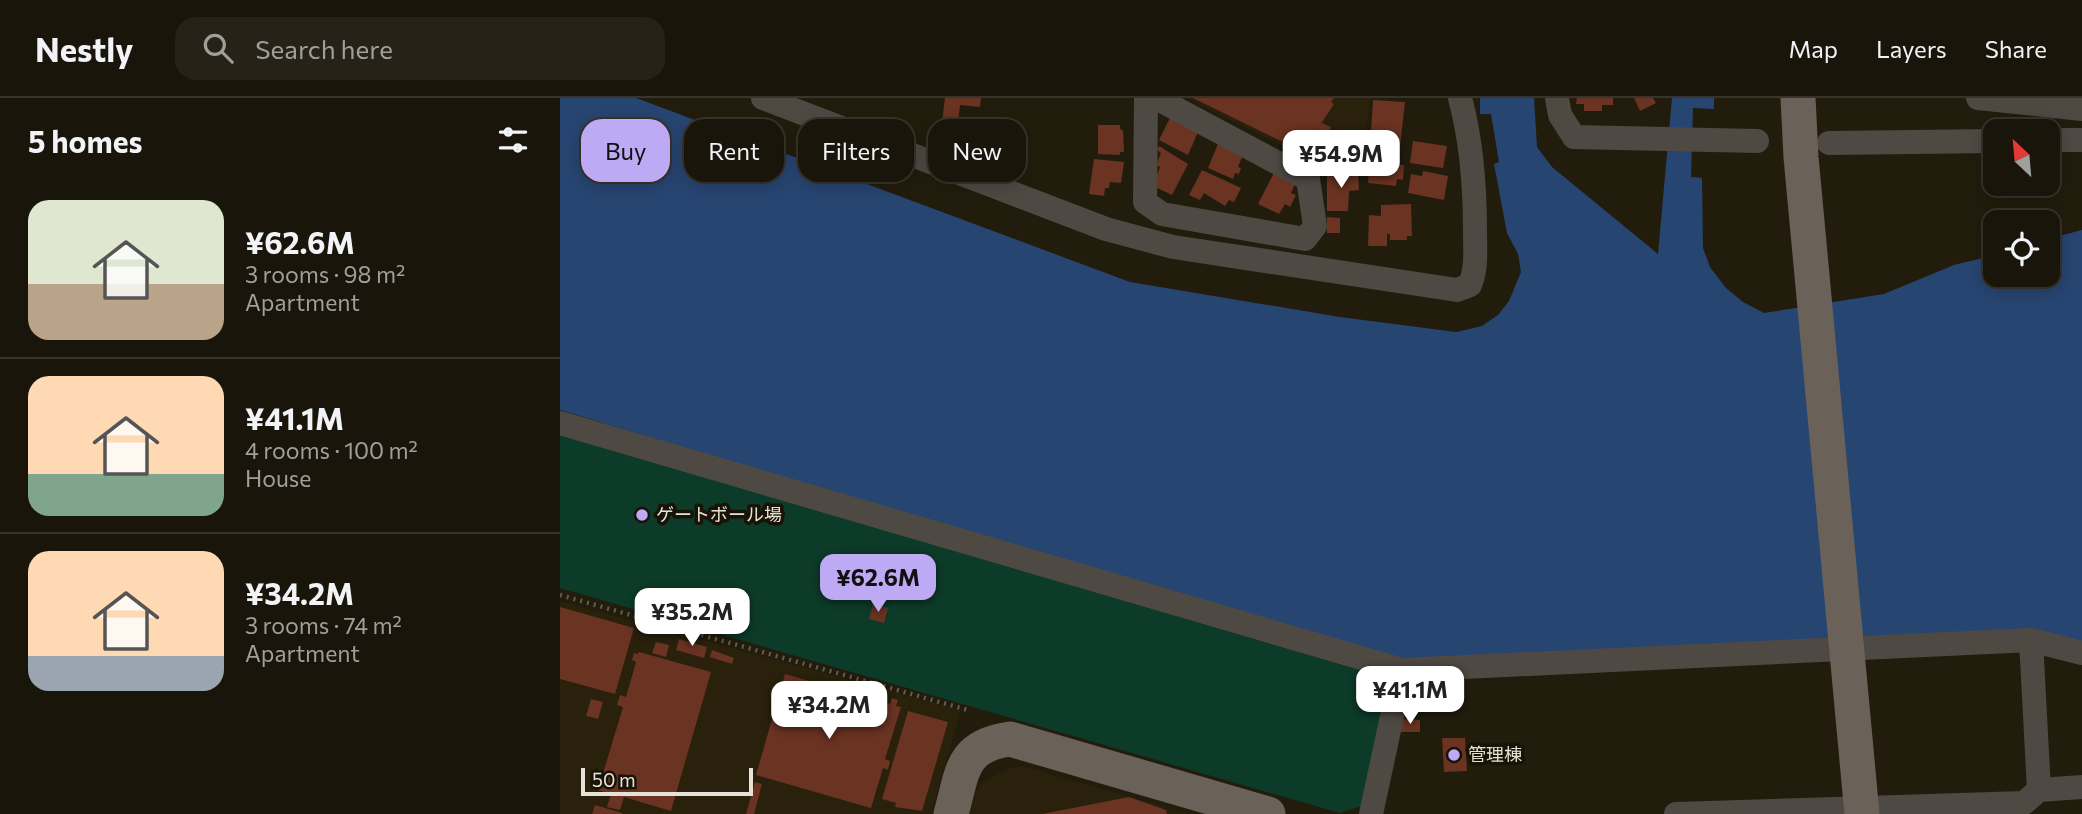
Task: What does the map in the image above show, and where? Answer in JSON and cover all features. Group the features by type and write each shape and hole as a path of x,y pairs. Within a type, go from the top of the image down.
{"street":[{"path":"763,98 1105,229 1173,247 1457,290 1470,285 1475,272 1475,191 1468,129 1460,98"},
{"path":"1146,98 1145,202 1162,214 1305,239 1315,226 1308,179 1156,98"},
{"path":"1558,98 1560,115 1574,137 1757,141"},
{"path":"1798,98 1815,150 1862,814"},
{"path":"1978,98 2082,110"},
{"path":"2060,140 2082,139"},
{"path":"1815,150 1983,142"},
{"path":"560,423 1402,670 2031,640 2082,653"},
{"path":"2031,640 2039,790"},
{"path":"1371,814 1402,670"},
{"path":"951,814 965,762 985,744 1010,738 1268,814"},
{"path":"1676,814 2024,803 2039,790 2082,787"}],"path":[{"path":"560,595 968,710"}],"shaded area":[{"path":"1186,98 1370,98 1362,162 1324,166"},
{"path":"560,601 961,710 931,814 560,814"},
{"path":"1022,766 1191,814 969,814 975,792 984,781 1008,769"}],"green space":[{"path":"560,434 1389,679 1361,806 1340,813 560,588"}],"water":[{"path":"560,98 636,98 692,119 684,119 684,182 784,182 784,153 798,158 798,182 862,182 1130,282 1340,317 1456,332 1482,326 1498,315 1509,301 1521,272 1518,254 1507,233 1494,164 1499,162 1491,114 1480,114 1480,98 1534,98 1537,147 1552,167 1658,254 1672,98 1714,98 1714,109 1693,108 1691,177 1702,178 1703,248 1710,267 1726,288 1743,302 1764,313 1884,294 1954,265 1983,258 1983,287 2060,287 2060,236 2082,230 2082,642 1407,661 903,514 560,410"}],"building":[{"path":"945,98 981,98 980,107 960,105 958,119 942,119"},
{"path":"1193,98 1334,98 1331,102 1334,104 1317,130 1322,123 1331,127 1321,147 1311,141 1303,152"},
{"path":"1577,98 1613,98 1613,105 1602,105 1602,111 1584,111 1584,104 1576,104"},
{"path":"1634,98 1653,98 1656,103 1640,111"},
{"path":"1373,100 1405,102 1400,147 1370,145"},
{"path":"1170,118 1198,132 1188,155 1159,140"},
{"path":"1098,125 1120,125 1123,130 1124,152 1120,152 1120,155 1098,154"},
{"path":"1413,141 1447,146 1443,168 1410,163"},
{"path":"1218,144 1243,155 1238,167 1241,168 1239,174 1235,173 1233,179 1208,168"},
{"path":"1159,146 1188,164 1172,195 1153,186 1160,167 1156,165 1161,153 1157,150"},
{"path":"1094,159 1124,162 1121,183 1110,182 1109,188 1105,188 1104,196 1089,194"},
{"path":"1387,164 1404,165 1403,180 1397,179 1396,186 1368,183 1369,169 1386,171"},
{"path":"1202,170 1241,188 1234,202 1229,200 1225,206 1204,193 1200,200 1189,195"},
{"path":"1275,171 1296,182 1291,193 1296,195 1290,207 1285,204 1279,214 1258,204"},
{"path":"1423,171 1448,176 1444,200 1408,193 1411,174 1422,176"},
{"path":"1327,172 1358,172 1359,190 1349,191 1348,211 1327,211"},
{"path":"1411,204 1412,236 1407,236 1407,240 1390,240 1390,234 1387,234 1387,246 1368,246 1369,215 1381,216 1381,205"},
{"path":"1327,217 1340,218 1340,233 1327,233"},
{"path":"873,604 888,608 884,623 869,619"},
{"path":"560,607 634,628 615,694 560,679"},
{"path":"679,639 707,647 704,658 676,650"},
{"path":"656,642 669,645 666,657 652,653"},
{"path":"712,650 734,658 732,664 710,657"},
{"path":"639,652 711,672 671,811 624,797 620,810 607,807 611,794 598,790 623,707 617,705 620,695 626,697 636,662 632,660 634,653"},
{"path":"785,674 857,695 859,689 875,694 873,699 890,704 892,698 898,700 896,706 901,707 885,759 890,761 888,770 883,768 871,808 756,775"},
{"path":"591,699 603,702 598,719 586,716"},
{"path":"908,711 948,722 922,811 895,807 896,803 882,799"},
{"path":"1400,719 1420,720 1420,732 1400,732"},
{"name":"管理棟","path":"1442,738 1465,738 1467,771 1444,772"},
{"path":"755,782 762,784 754,814 746,814"},
{"path":"1129,797 1166,810 1167,814 1042,814"},
{"path":"595,805 622,813 622,814 592,814"}],"place":[{"name":"ゲートボール場","path":"642,515"},
{"name":"管理棟","path":"1454,755"}]}
